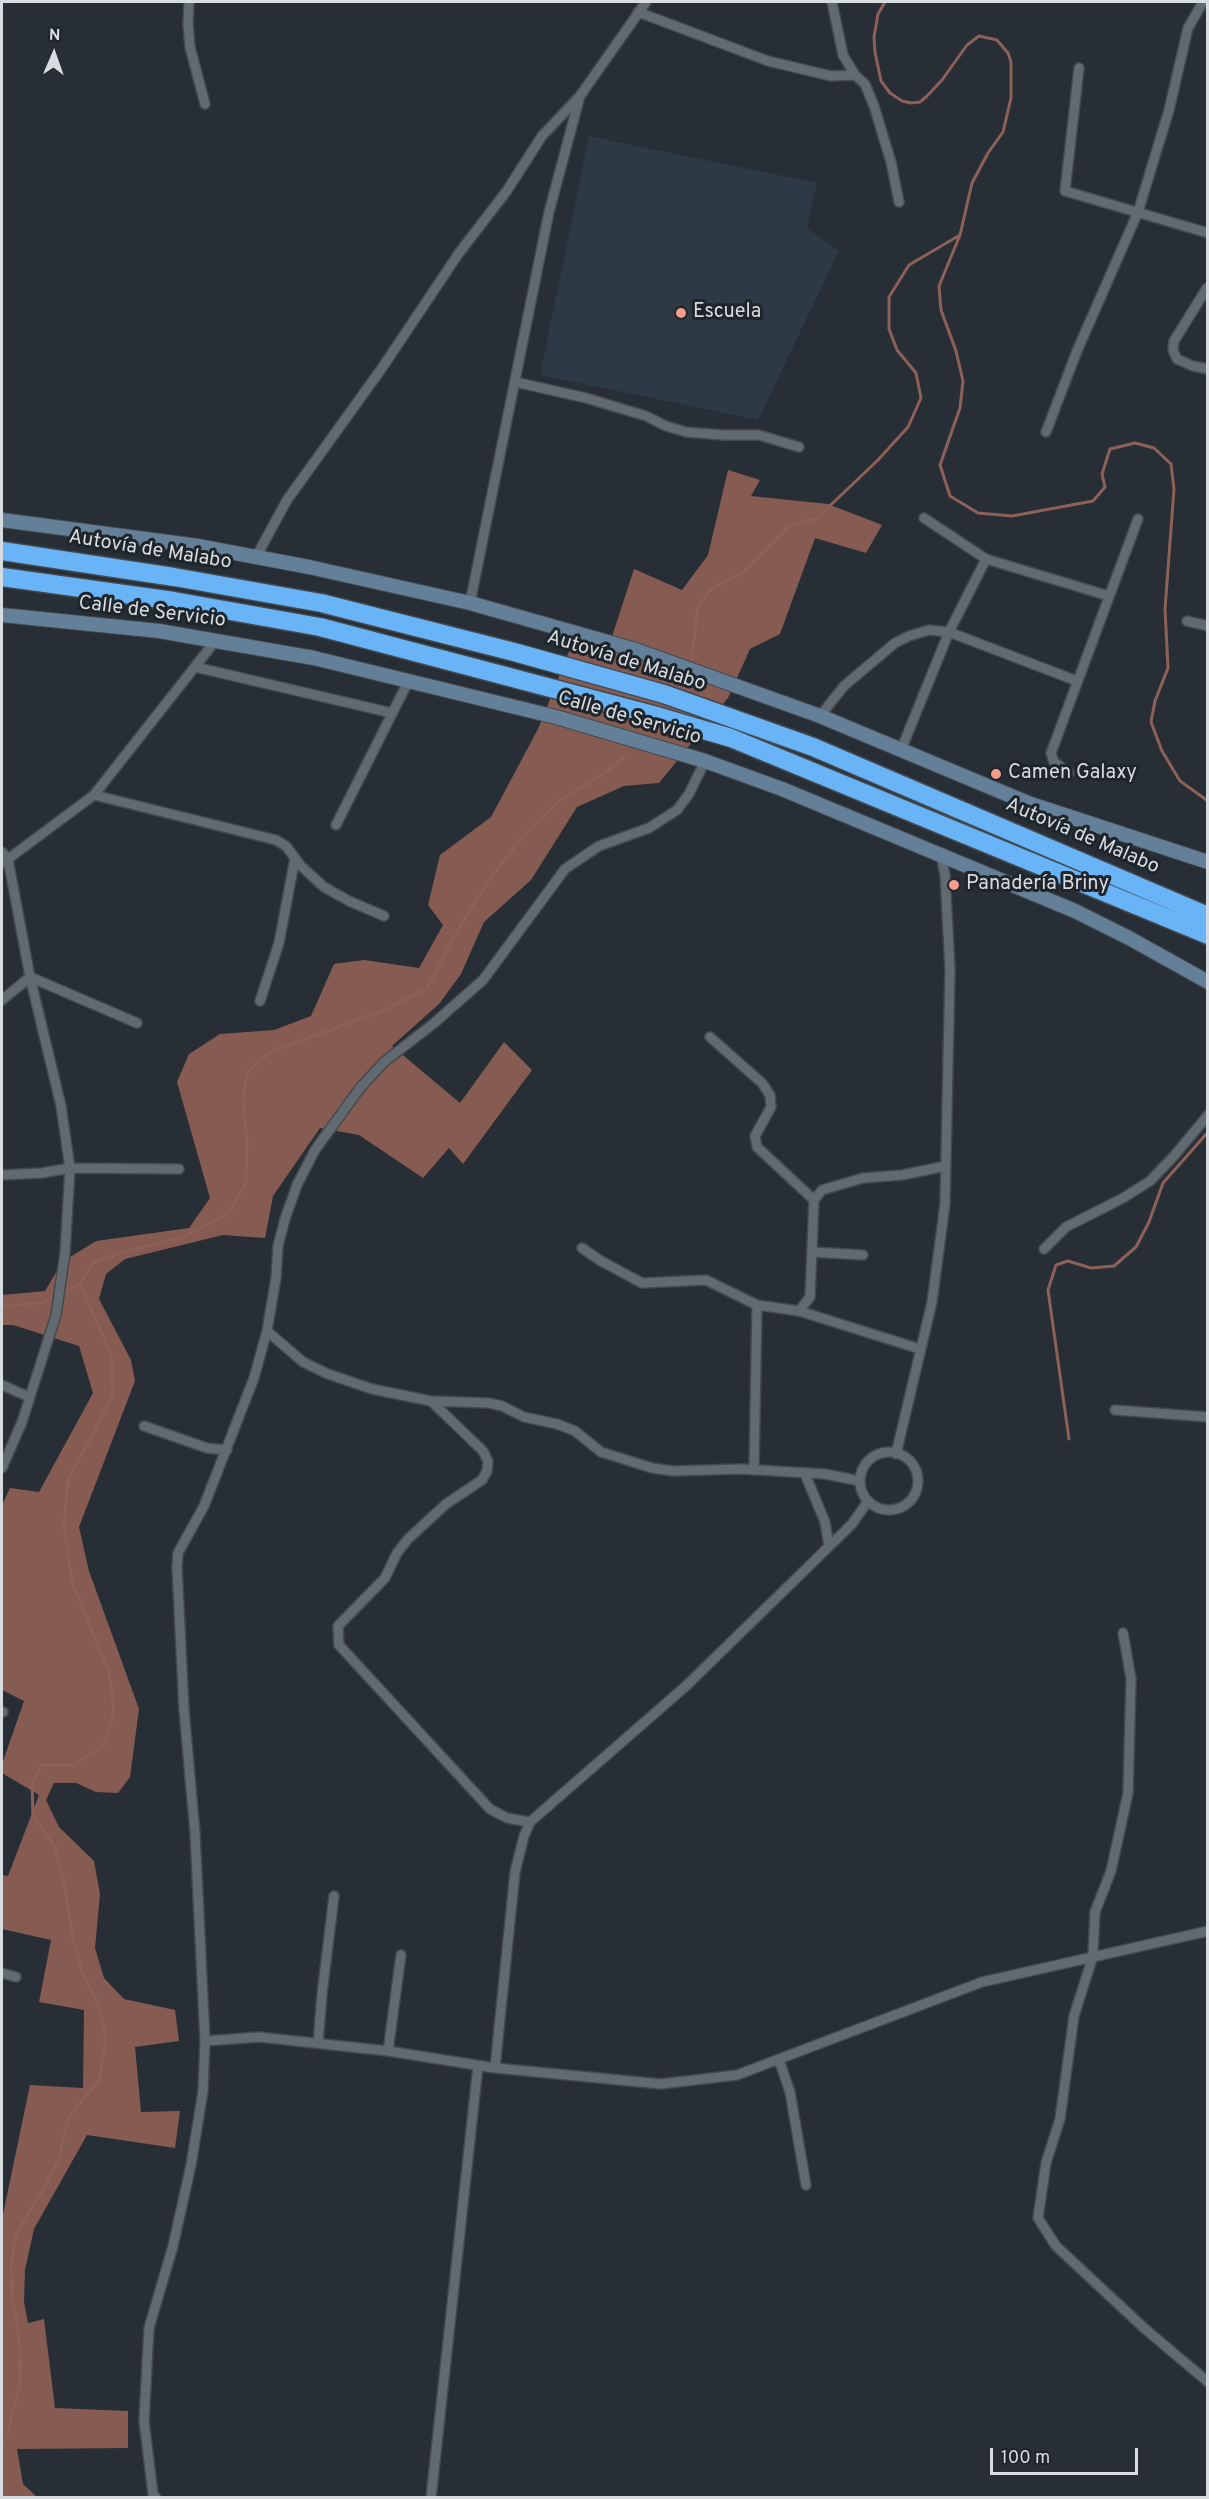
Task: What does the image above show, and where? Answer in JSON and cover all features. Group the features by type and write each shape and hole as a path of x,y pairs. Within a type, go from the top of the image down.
{"highway":[{"name":"Autovía de Malabo","path":"2,551 174,577 321,603 514,652 664,694 813,747 1208,916"},
{"path":"2,577 174,601 320,627 653,715 731,738 1208,935"}],"street":[{"path":"189,2 190,47 205,104"},
{"path":"256,557 287,500 382,368 459,253 499,202 542,136 580,96 646,2"},
{"path":"832,2 843,56 855,75 865,84 874,106 891,162 898,202"},
{"path":"1046,432 1077,351 1138,212 1169,110 1188,28 1203,2"},
{"path":"638,12 768,61 831,76 855,75"},
{"path":"1079,68 1065,191 1208,232"},
{"path":"470,603 549,212 580,96"},
{"path":"1207,288 1174,341 1173,351 1176,359 1208,369"},
{"path":"515,382 586,398 646,416 666,426 686,432 759,435 799,447"},
{"path":"924,518 986,559 1109,596"},
{"path":"1069,773 1054,762 1051,753 1138,519"},
{"path":"2,520 198,546 256,557 470,603 636,650 820,716 1028,802 1208,862"},
{"path":"901,750 949,632 986,559"},
{"name":"Calle de Servicio","path":"2,615 159,632 314,658 556,717 705,761 782,789 1075,911 1208,982"},
{"path":"1187,621 1208,626"},
{"path":"820,716 844,686 895,643 929,630 949,632 1077,681"},
{"path":"2,1468 22,1422 54,1325 59,1301 70,1168 58,1095 4,858 94,795 216,640"},
{"path":"195,667 392,713"},
{"path":"336,825 409,680"},
{"path":"156,2498 153,2494 144,2421 149,2328 173,2246 191,2165 203,2091 205,2041 201,1935 184,1710 178,1553 204,1506 254,1378 267,1331 276,1278 278,1246 297,1185 315,1150 360,1088 384,1062 433,1024 483,980 565,869 599,846 649,828 677,810 689,794 705,761"},
{"path":"94,795 276,840 286,846 324,887 384,916"},
{"path":"896,1454 932,1302 945,1204 950,969 945,875 947,857"},
{"path":"260,1001 279,943 295,858"},
{"path":"2,1000 30,977"},
{"path":"30,977 137,1023"},
{"path":"710,1037 762,1083 770,1095 771,1107 755,1136 757,1147 814,1200"},
{"path":"1044,1249 1066,1227 1124,1198 1150,1181 1208,1114"},
{"path":"799,1311 810,1297 814,1200 822,1190 863,1178 902,1175 946,1166"},
{"path":"2,1175 42,1173 70,1168 179,1169"},
{"path":"582,1248 642,1283 706,1280 757,1305 799,1311 920,1349"},
{"path":"813,1252 862,1255"},
{"path":"754,1470 757,1305"},
{"path":"267,1331 303,1362 328,1374 372,1389 431,1401 489,1403 501,1406 524,1417 557,1424 574,1431 601,1452 652,1468 673,1470 705,1468 825,1474 860,1480"},
{"path":"2,1385 29,1397"},
{"path":"431,1401 483,1451 488,1461 487,1471 482,1480 446,1504 408,1539 397,1553 385,1578 338,1626 339,1645 490,1809 507,1818 530,1822"},
{"path":"1115,1410 1208,1417"},
{"path":"144,1426 207,1448 227,1450"},
{"path":"879,1454 896,1454 904,1456 915,1468 918,1484 910,1501 894,1510 885,1510 868,1501 860,1480 866,1464 872,1458 879,1454"},
{"path":"805,1474 825,1522 829,1546"},
{"path":"495,2068 515,1872 530,1822 686,1686 852,1524 868,1501"},
{"path":"1123,1633 1131,1679 1128,1793 1111,1871 1095,1912 1092,1956 1074,2016 1060,2119 1047,2163 1038,2217 1056,2246 1144,2328 1208,2382"},
{"path":"318,2043 334,1896"},
{"path":"205,2041 259,2037 388,2051 477,2066 661,2084 737,2075 982,1982 1208,1931"},
{"path":"388,2051 400,1955"},
{"path":"2,1973 16,1977"},
{"path":"779,2060 790,2092 806,2185"},
{"path":"431,2498 477,2066"}],"shaded area":[{"name":"Escuela","path":"589,136 817,183 807,228 839,251 758,420 540,375"},
{"path":"728,470 760,480 751,496 828,504 882,525 866,553 815,538 780,634 750,649 728,698 659,783 624,786 577,807 531,880 484,922 461,974 439,1004 392,1046 460,1103 504,1042 532,1070 463,1164 449,1148 423,1178 359,1135 320,1128 273,1196 265,1238 223,1235 125,1259 106,1274 99,1299 131,1360 135,1381 79,1527 89,1571 139,1709 130,1777 118,1793 96,1792 76,1783 54,1783 46,1800 59,1827 94,1861 100,1894 95,1948 104,1978 124,1999 175,2010 179,2041 135,2047 141,2112 180,2111 175,2148 87,2135 34,2229 25,2270 24,2302 28,2323 44,2319 55,2408 128,2411 128,2448 17,2449 23,2484 38,2498 2,2497 2,2219 30,2085 83,2088 84,2010 39,2002 51,1940 2,1929 2,1875 8,1876 39,1795 2,1773 2,1764 24,1701 2,1690 2,1505 10,1488 39,1492 93,1393 79,1346 13,1325 2,1325 2,1295 45,1291 62,1262 96,1241 189,1228 210,1198 177,1082 189,1054 220,1034 274,1030 311,1016 334,964 364,960 419,968 443,925 428,905 440,855 491,817 538,729 572,644 606,655 634,569 682,590 708,555"}],"waterway":[{"path":"885,2 878,14 874,37 875,52 881,81 890,93 902,101 920,102 942,80 967,45 979,36 997,40 1008,53 1011,62 1011,98 1003,132 988,153 972,183 960,235 939,286 941,310 956,351 963,381 960,408 940,465 950,496 978,513 1012,516 1093,501 1105,487 1102,474 1110,449 1135,443 1154,448 1171,464 1174,489 1165,609 1168,668 1155,701 1151,722 1162,751 1180,781 1208,801"},
{"path":"692,658 698,605 713,588 742,573 788,527 817,518 878,460 908,427 921,398 916,373 897,350 889,329 889,297 909,265 960,235"},
{"path":"2,2448 20,2384 19,2337 12,2295 11,2267 16,2233 59,2159 67,2122 76,2107 99,2081 106,2038 99,2007 82,1972 73,1939 64,1882 55,1847 33,1815 32,1783 41,1765 73,1765 104,1746 114,1711 109,1672 72,1582 64,1525 68,1480 113,1396 111,1354 80,1284 93,1263 123,1252 184,1237 228,1214 246,1183 247,1142 243,1097 248,1071 272,1051 388,1009 427,988 462,923 490,879 524,835 559,801 603,774 625,757"},
{"path":"1069,1439 1048,1290 1056,1265 1068,1261 1091,1268 1114,1266 1136,1247 1149,1222 1163,1183 1208,1132"},
{"path":"2,1307 44,1302 80,1284"}],"place":[{"name":"Escuela","path":"681,313"},
{"name":"Camen Galaxy","path":"996,774"},
{"name":"Panadería Briny","path":"954,885"}]}
